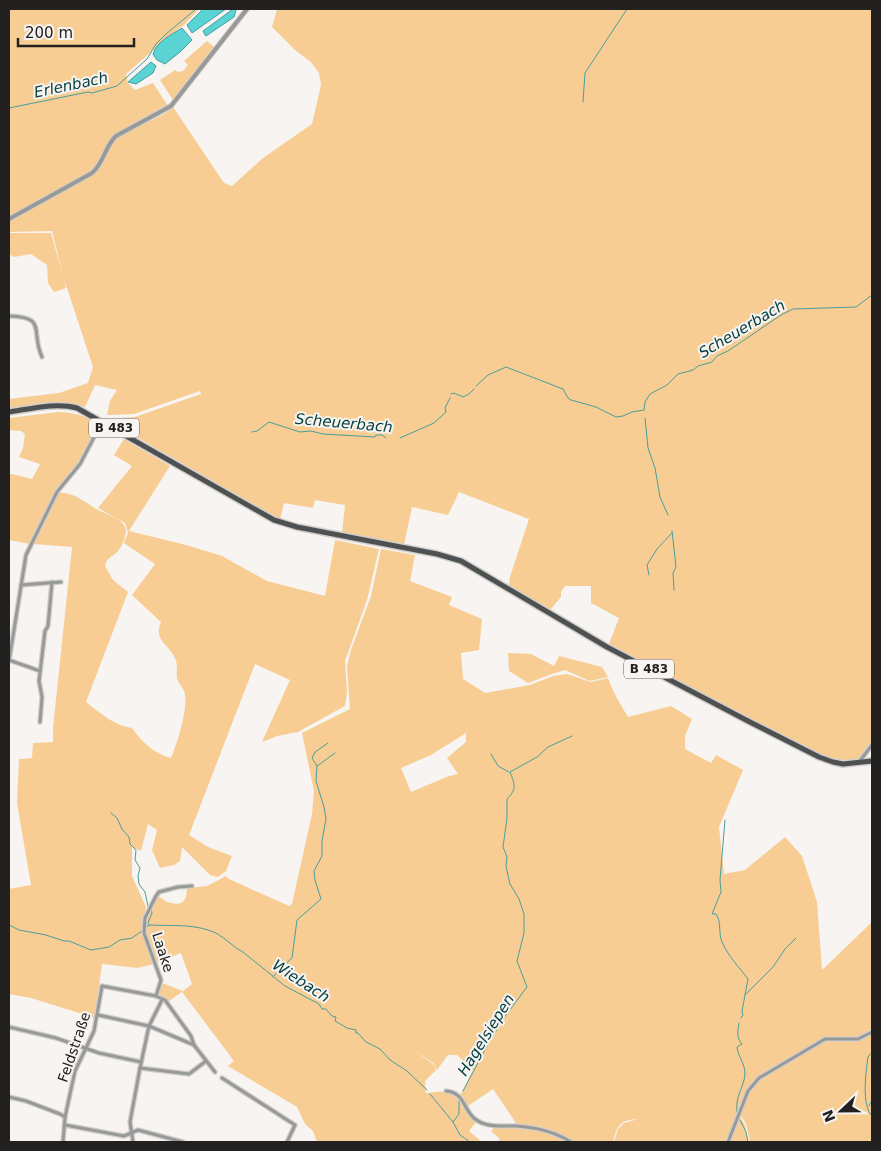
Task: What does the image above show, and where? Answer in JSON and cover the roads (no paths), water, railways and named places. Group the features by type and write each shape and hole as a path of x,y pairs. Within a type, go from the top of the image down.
{"main road":[{"name":"B 483","path":"9,412 70,406 83,410 269,518 286,525 437,554 461,561 607,647 748,722 837,763 872,761"}],"street":[{"path":"9,219 92,172 99,166 110,143 116,136 172,106 247,9"},
{"path":"9,316 25,317 33,321 42,357"},
{"path":"40,671 9,661 26,555 57,492 80,464 102,422"},
{"path":"40,722 42,697 39,685 40,671 45,631 48,626 52,582"},
{"path":"21,585 61,582"},
{"path":"859,763 872,745"},
{"name":"Laake","path":"156,996 161,980 143,927 156,896 162,890 192,886"},
{"name":"Feldstraße","path":"65,1125 75,1071 94,1031 101,988 105,985 156,996"},
{"path":"156,996 165,1000 191,1036 194,1045 215,1072"},
{"path":"133,1142 130,1122 141,1062 149,1026 162,1000"},
{"path":"98,1015 149,1026 194,1045"},
{"path":"9,1027 48,1036 100,1053 141,1062"},
{"path":"728,1142 752,1085 764,1074 825,1040 858,1039 872,1032"},
{"path":"140,1068 189,1074 206,1061"},
{"path":"222,1078 295,1125 287,1142"},
{"path":"446,1091 460,1095 470,1115 483,1124 545,1131 571,1142"},
{"path":"9,1097 26,1101 65,1117"},
{"path":"63,1142 65,1125 124,1136 138,1130 183,1142"}],"water":[{"path":"203,9 226,9 192,33 187,25"},
{"path":"233,9 236,11 234,17 205,35 203,31"},
{"path":"182,28 192,40 165,64 157,60 153,54 158,45"},
{"path":"151,62 156,66 153,73 136,84 128,82"}],"waterway":[{"name":"Erlenbach","path":"9,108 88,92 92,93 117,86 147,59 156,44 166,34 196,9"},
{"path":"583,102 585,73 627,9"},
{"name":"Scheuerbach","path":"476,386 488,375 506,367 563,389 571,400 596,407 616,417 623,416 644,410 645,402 650,394 667,385 678,374 712,362 717,356 728,351 793,309 856,307 872,295"},
{"name":"Scheuerbach","path":"451,394 454,393 463,397 474,389"},
{"name":"Scheuerbach","path":"400,438 434,423 446,412 445,408 450,398"},
{"path":"645,418 648,448 655,468 660,497 668,515"},
{"name":"Scheuerbach","path":"252,432 257,431 269,422 300,432 311,431 323,434 375,437 376,435 382,435 386,438"},
{"path":"672,531 676,567 673,573 674,590"},
{"path":"649,575 647,565 657,549 672,533"},
{"name":"Hagelsiepen","path":"463,1091 489,1042 527,987 517,961 524,933 524,914 519,899 510,884 506,866 507,857 503,847 507,818 507,799 514,789 510,772 537,757 548,747 572,736"},
{"path":"317,766 312,758 315,752 328,743"},
{"path":"273,977 292,958 297,920 321,899 314,871 322,856 322,841 326,819 316,781 317,766 335,753"},
{"path":"491,754 498,766 509,772"},
{"path":"111,813 117,818 122,829 129,837 130,844 136,850 135,860 140,868 139,884 145,892 148,906"},
{"path":"725,820 720,880 721,892 712,914 716,914 718,917 724,947 748,979 741,1018"},
{"path":"149,925 151,909"},
{"name":"Wiebach","path":"9,925 19,930 69,941 91,950 109,947 120,940 132,938 142,931"},
{"name":"Wiebach","path":"145,928 150,925 186,926 201,928 218,934 285,986 319,1004 322,1009 326,1009 332,1016 336,1017 335,1021 347,1028 356,1030 356,1033 366,1042 380,1049 390,1060 407,1071 427,1090"},
{"path":"745,995 773,967 785,949 796,938"},
{"path":"737,1112 738,1096 745,1074 737,1047 742,1044 738,1037 739,1023"},
{"path":"870,1054 866,1071 865,1096 866,1104 872,1116"},
{"name":"Wiebach","path":"430,1094 453,1122 460,1135 470,1142"},
{"name":"Hagelsiepen","path":"453,1122 459,1114 459,1100"},
{"path":"869,1106 872,1100"},
{"path":"740,1120 746,1132 748,1142"}]}
